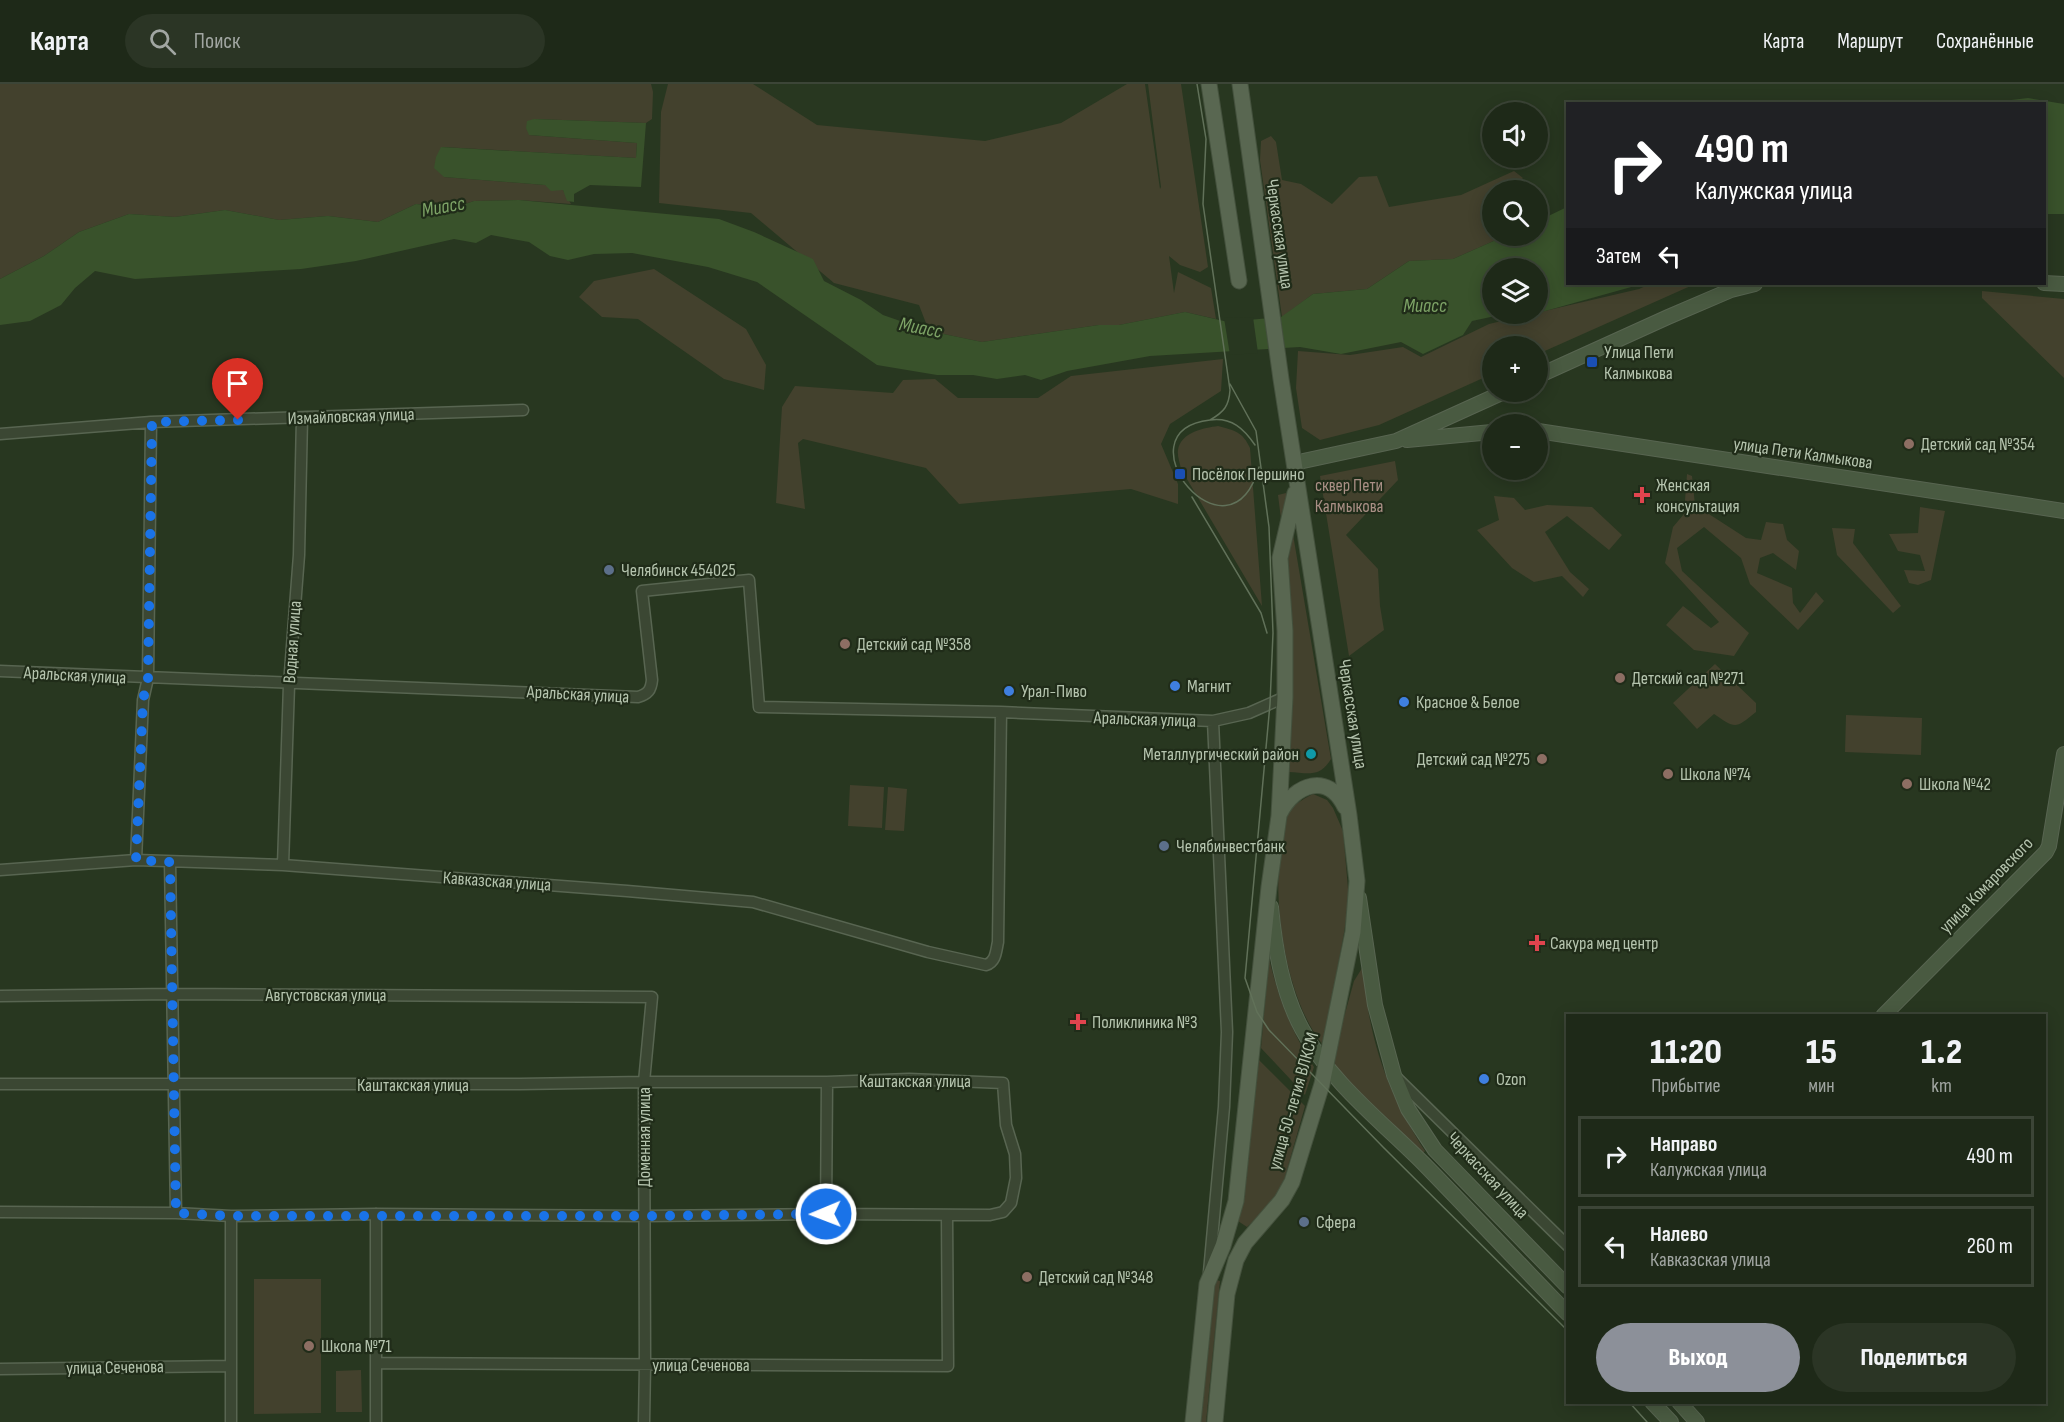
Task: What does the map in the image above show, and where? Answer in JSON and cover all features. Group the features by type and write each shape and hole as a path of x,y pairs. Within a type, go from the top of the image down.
{"main road":[{"path":"1209,84 1239,280"},
{"name":"Черкасская улица","path":"1240,84 1266,278 1376,1005 1394,1075 1408,1109 1435,1150 1566,1285"},
{"path":"2046,283 2064,284"},
{"path":"1548,372 1731,290 1751,285"},
{"path":"1396,441 1482,402"},
{"path":"1294,463 1396,441 1482,433"},
{"name":"улица Пети Калмыкова","path":"1548,433 2064,511"},
{"path":"1297,485 1280,558 1285,631 1285,697 1279,816 1269,886 1274,933 1287,996 1303,1031 1326,1067 1566,1312"},
{"name":"улица Комаровского","path":"1884,1014 2046,852 2049,846 2064,754"},
{"path":"1279,816 1286,802 1297,792 1319,785 1329,787 1337,794 1349,815"},
{"name":"улица 50-летия ВЛКСМ","path":"1215,1422 1227,1294 1236,1260 1245,1243 1282,1200 1292,1182 1326,1067 1353,932 1357,881"},
{"name":"улица 50-летия ВЛКСМ","path":"1193,1422 1208,1284 1223,1246 1236,1201 1269,886"},
{"path":"1654,1404 1671,1422"},
{"path":"1681,1404 1697,1422"}],"street":[{"name":"Измайловская улица","path":"0,434 152,422 523,410"},
{"name":"Водная улица","path":"283,865 289,684 299,555 302,418"},
{"path":"136,860 143,700 148,678 152,422"},
{"name":"Аральская улица","path":"0,671 638,697 651,689 652,680 642,591 749,580 759,707 1001,712 1214,722 1249,713 1285,697"},
{"name":"Кавказская улица","path":"0,870 136,860 283,865 753,902 928,952 986,964 990,963 995,956 998,942 1001,712"},
{"path":"1208,1284 1224,1107 1227,1032 1214,722"},
{"path":"170,862 176,1213"},
{"name":"Августовская улица","path":"0,996 173,994 652,997"},
{"name":"Доменная улица","path":"644,1422 644,1082 652,997"},
{"path":"1394,1075 1566,1244"},
{"name":"Каштакская улица","path":"0,1084 520,1084 827,1082 909,1079 1003,1083 1006,1125 1015,1154 1016,1178 1011,1203 1003,1212 990,1215 947,1215"},
{"path":"826,1214 827,1082"},
{"path":"0,1212 176,1213 231,1216 947,1215"},
{"path":"376,1214 376,1422"},
{"name":"улица Сеченова","path":"376,1364 948,1366 947,1215"},
{"path":"231,1216 231,1422"},
{"name":"улица Сеченова","path":"0,1369 230,1365"}],"green space":[{"path":"0,84 651,84 653,92 652,119 646,123 534,119 529,135 637,143 636,158 442,147 444,177 545,185 563,190 571,204 519,200 474,201 453,208 416,204 378,222 328,216 279,220 225,210 175,217 129,214 79,232 44,256 0,279"},
{"path":"668,84 753,84 817,125 985,141 1061,123 1127,84 1145,84 1160,189 1148,84 1181,84 1208,267 1200,272 1180,265 1169,256 1174,293 1178,272 1211,288 1216,319 1185,312 1119,325 1099,325 982,342 929,331 919,305 834,283 751,213 659,203 661,112"},
{"path":"1271,136 1276,142 1282,180 1301,184 1332,204 1359,177 1377,176 1389,207 1461,195 1482,185 1482,246 1453,259 1409,261 1367,289 1313,294 1282,317 1260,160 1261,141"},
{"path":"1514,171 1523,178 1521,180 1494,180"},
{"path":"654,269 746,329 766,365 764,390 724,379 638,319 602,317 579,297 594,281"},
{"path":"1648,285 1693,285 1548,350 1548,336 1482,336 1482,379 1379,425 1320,440 1302,428 1296,388 1298,351 1350,355 1403,347 1421,357 1489,324 1548,324 1548,310"},
{"path":"1982,291 2064,299 2064,378 1982,298"},
{"path":"1223,359 1221,391 1170,424 1161,444 1178,484 1178,504 1131,489 959,504 926,468 803,439 798,443 805,509 776,503 782,407 795,386 893,393 903,380 935,379 958,398 1038,398 1071,376"},
{"path":"1218,426 1237,432 1250,448 1262,606 1181,469 1178,457 1180,444 1188,435"},
{"name":"сквер Пети Калмыкова","path":"1395,461 1398,480 1346,535 1378,569 1384,630 1349,656 1320,476"},
{"path":"1687,474 1692,476 1695,505 1746,538 1761,540 1766,522 1783,524 1787,540 1799,551 1796,570 1773,553 1760,558 1757,573 1792,588 1793,603 1800,613 1816,592 1824,601 1798,630 1750,584 1741,558 1704,527 1677,548 1682,571 1749,633 1734,656 1694,650 1666,625 1683,606 1711,628 1719,622 1665,563 1673,527 1684,514"},
{"path":"1286,493 1331,759 1322,769 1313,773 1288,772 1293,662 1290,591 1278,495"},
{"path":"1494,496 1514,498 1525,510 1547,505 1592,507 1622,535 1609,550 1567,516 1545,532 1570,572 1589,589 1583,597 1562,576 1534,582 1512,568 1477,530 1499,520"},
{"path":"1920,507 1945,511 1931,580 1918,585 1909,583 1904,570 1925,571 1920,555 1898,551 1889,534 1918,533"},
{"path":"1832,528 1855,529 1853,543 1901,606 1893,613 1837,555"},
{"path":"1715,664 1756,703 1756,712 1744,722 1735,725 1714,714 1697,729 1673,703"},
{"path":"1846,715 1922,718 1921,755 1845,752"},
{"path":"850,785 884,787 882,828 848,826"},
{"path":"888,787 907,789 904,831 885,830"},
{"path":"1313,794 1327,800 1343,831 1349,900 1323,1045 1310,1025 1290,973 1284,945 1278,887 1285,818 1293,807"},
{"path":"1269,958 1287,1015 1314,1067 1305,1095 1261,1048"},
{"path":"1364,965 1369,1013 1379,1056 1398,1104 1425,1151 1423,1153 1331,1064 1354,981"},
{"path":"1259,1060 1305,1106 1283,1184 1269,1207 1247,1227 1238,1221 1241,1212"},
{"path":"254,1279 321,1279 321,1413 254,1414"},
{"path":"1216,1280 1220,1281 1206,1422 1200,1422 1213,1287"},
{"path":"361,1370 362,1412 336,1412 336,1371"}],"water":[{"path":"2028,98 2064,104 2064,214 2046,214 2046,102 1994,102"},
{"path":"534,119 646,123 641,187 590,185 574,194 574,202 567,201 563,190 551,191 545,185 444,177 434,168 441,147 636,158 637,143 529,135 526,128 527,121"},
{"name":"Миасс","path":"519,200 719,219 813,259 824,281 861,300 883,315 929,331 982,342 1099,325 1119,325 1185,312 1228,322 1281,317 1313,294 1367,289 1409,261 1453,259 1482,246 1548,246 1548,216 1566,207 1566,285 1638,285 1548,310 1548,258 1482,258 1482,319 1472,321 1463,335 1423,354 1401,342 1341,354 1300,347 1150,356 1067,371 1041,380 1025,375 997,379 973,375 937,375 877,365 757,282 708,267 632,253 594,254 568,260 550,256 529,242 491,235 476,243 454,239 356,261 301,269 135,279 95,271 75,288 61,305 30,321 0,325 0,279 44,256 79,232 129,214 175,217 225,210 279,220 328,216 378,222 416,204 453,208 474,201"}],"pier":[{"path":"1253,317 1258,353 1230,355 1224,318"}],"tram line":[{"path":"1197,84 1206,139 1203,204 1230,390 1225,408 1210,420"},
{"path":"1230,384 1256,431 1269,527 1273,633 1270,704 1245,978 1257,1012 1269,1030 1383,1147 1566,1329"},
{"path":"1255,445 1237,425 1225,420 1210,420 1184,429 1174,447 1176,467 1188,487 1206,501 1225,506 1244,496 1259,467"},
{"path":"1192,497 1261,613 1267,633"},
{"path":"1631,1404 1647,1422"}],"place":[{"name":"Улица Пети Калмыкова","path":"1592,362"},
{"name":"Детский сад №354","path":"1909,444"},
{"name":"Посёлок Першино","path":"1180,474"},
{"name":"Женская консультация","path":"1642,495"},
{"name":"Челябинск 454025","path":"609,570"},
{"name":"Детский сад №358","path":"845,644"},
{"name":"Детский сад №271","path":"1620,678"},
{"name":"Магнит","path":"1175,686"},
{"name":"Урал-Пиво","path":"1009,691"},
{"name":"Красное & Белое","path":"1404,702"},
{"name":"Металлургический район","path":"1311,754"},
{"name":"Детский сад №275","path":"1542,759"},
{"name":"Школа №74","path":"1668,774"},
{"name":"Школа №42","path":"1907,784"},
{"name":"Челябинвестбанк","path":"1164,846"},
{"name":"Сакура мед центр","path":"1537,943"},
{"name":"Поликлиника №3","path":"1078,1022"},
{"name":"Ozon","path":"1484,1079"},
{"name":"Сфера","path":"1304,1222"},
{"name":"Детский сад №348","path":"1027,1277"},
{"name":"Школа №71","path":"309,1346"}],"route":[{"path":"238,420 152,422 148,678 143,700 136,860 170,862 176,1213 231,1216 826,1214"}]}
